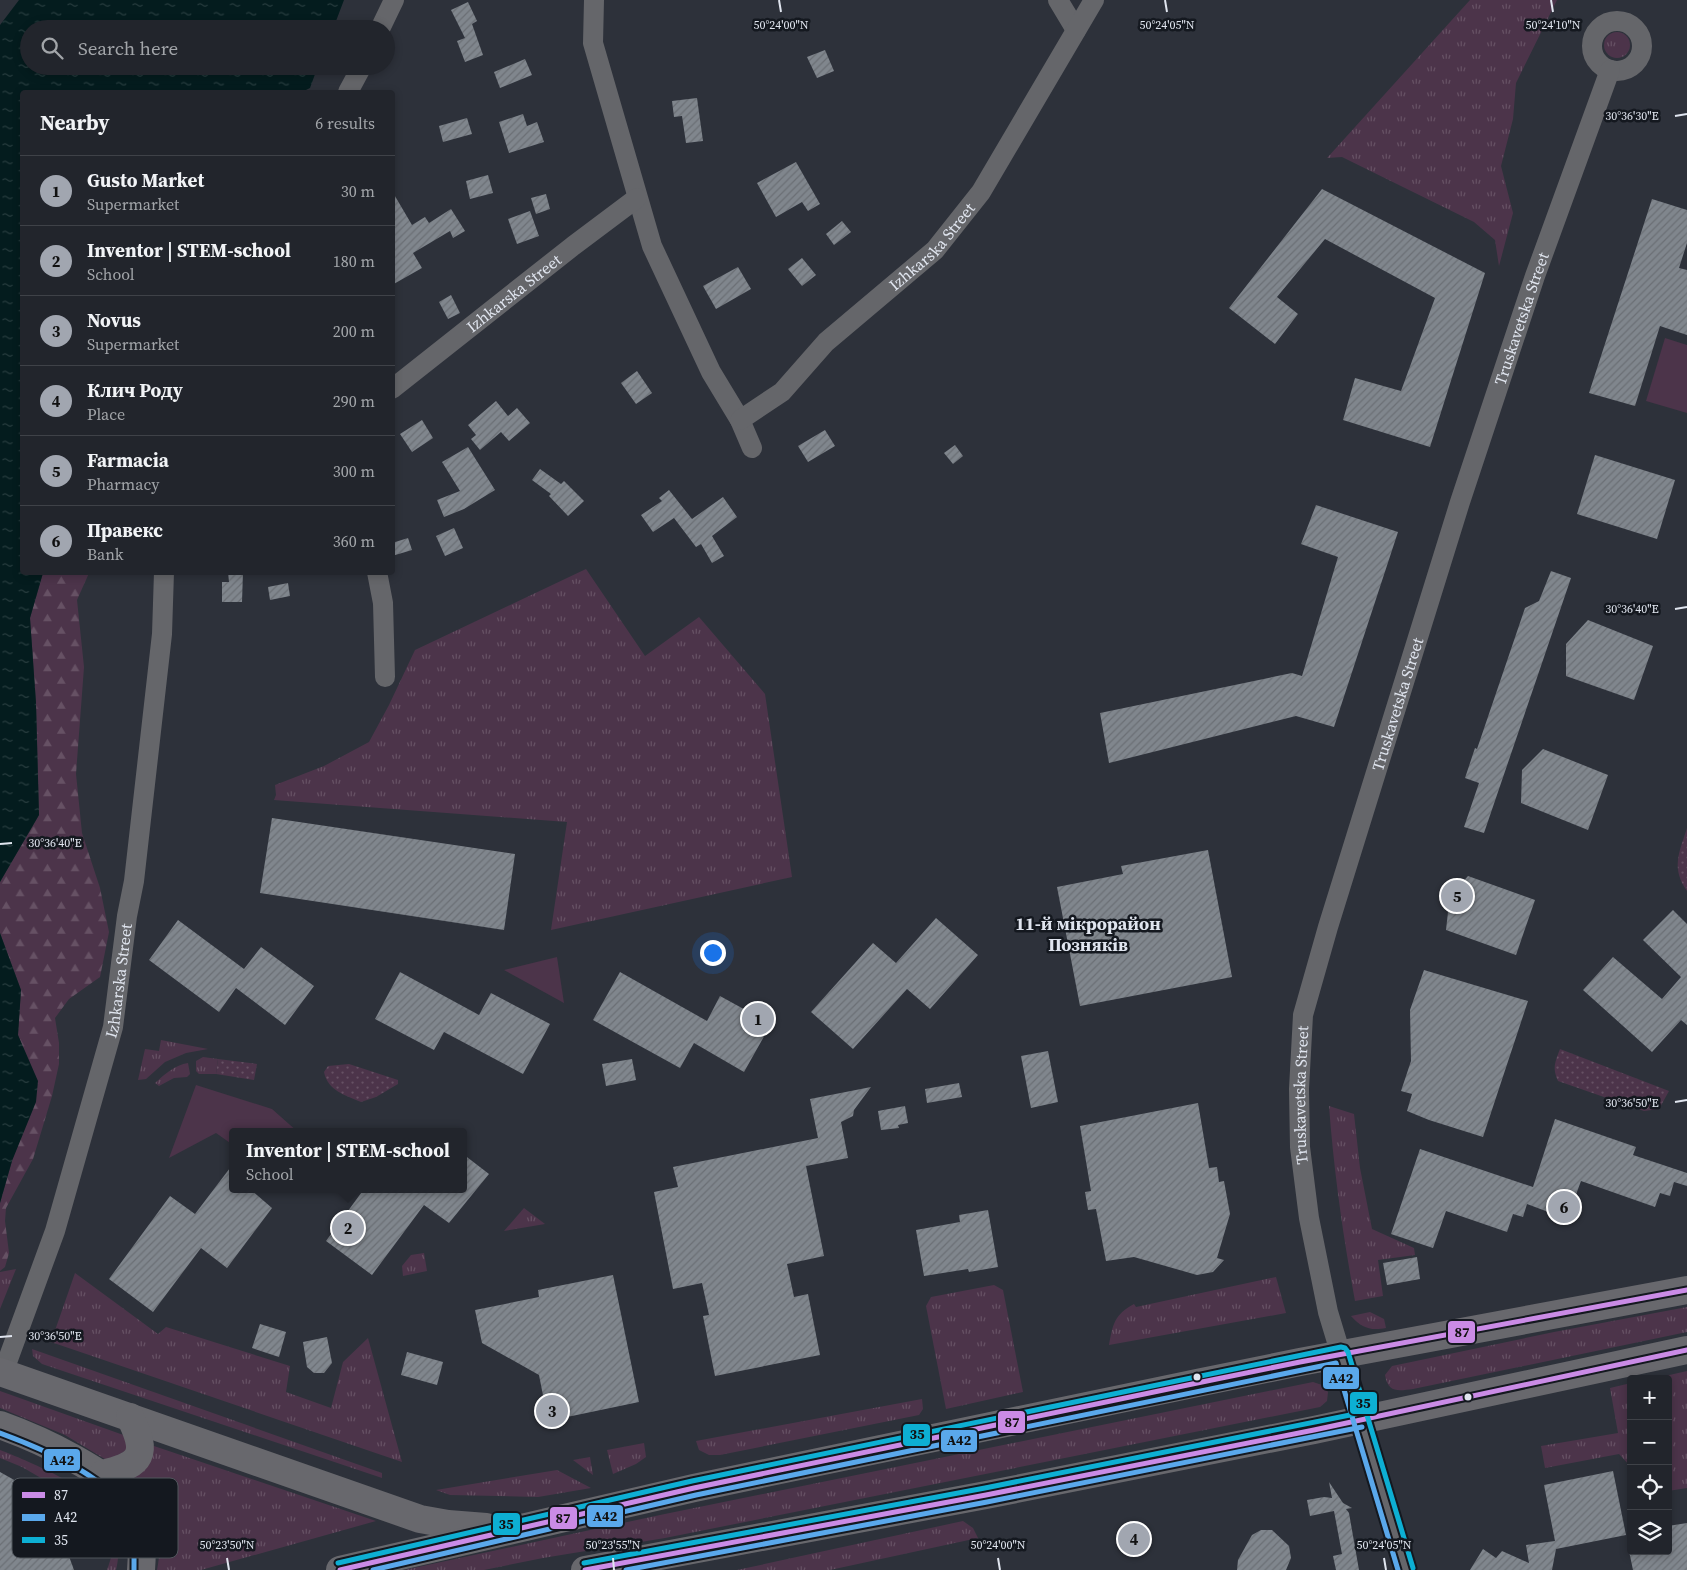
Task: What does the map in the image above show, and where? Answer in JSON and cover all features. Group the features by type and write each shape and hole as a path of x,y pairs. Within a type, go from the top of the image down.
{"main road":[{"path":"340,1570 510,1529 694,1488 1202,1382 1341,1354 1687,1290"},
{"path":"585,1570 986,1495 1361,1420 1687,1350"},
{"path":"2,1372 420,1519 448,1524 510,1529"},
{"path":"103,1474 128,1466 136,1461 140,1449 140,1436 130,1417"},
{"path":"0,1425 26,1435 108,1478"}],"street":[{"path":"384,20 394,0"},
{"path":"594,0 593,44 637,198 656,254 711,372 740,420 752,448"},
{"path":"1058,0 1076,30"},
{"name":"Izhkarska Street","path":"740,420 782,392 826,342 934,250 981,192 1094,0"},
{"name":"Truskavetska Street","path":"1406,1570 1326,1302 1309,1218 1300,1147 1298,1089 1303,1015 1328,927 1460,502 1558,210 1610,70"},
{"path":"349,90 357,75"},
{"name":"Izhkarska Street","path":"395,387 637,198"},
{"name":"Izhkarska Street","path":"2,1372 55,1231 113,1028 127,916 134,881 162,634 164,575"},
{"path":"378,575 383,603 385,678"}],"green space":[{"path":"1470,0 1557,0 1516,83 1513,119 1501,166 1513,213 1499,266 1495,240 1474,222 1342,157 1327,158"},
{"path":"1617,32 1626,36 1630,45 1626,54 1617,58 1608,54 1604,45 1608,36"},
{"path":"1665,338 1687,345 1687,413 1646,401"},
{"path":"586,569 645,656 699,617 765,694 792,877 551,930 567,822 274,800 276,795 275,785 324,766 369,742 415,650"},
{"path":"42,575 88,575 77,600 84,667 76,774 82,833 100,888 109,932 100,977 69,999 55,1018 59,1043 59,1064 52,1096 33,1159 6,1208 5,1221 9,1253 5,1267 0,1271 0,1203 12,1161 26,1055 18,1035 21,990 0,933 0,882 39,815 36,703 30,618"},
{"path":"1687,828 1687,891 1679,875 1678,860"},
{"path":"557,957 564,1003 504,970"},
{"path":"161,1040 208,1049 186,1053 165,1062 146,1079 138,1080 145,1049 159,1051"},
{"path":"1560,1049 1669,1091 1659,1109 1644,1111 1558,1081 1555,1065"},
{"path":"203,1057 218,1059 216,1074 199,1074 196,1071 196,1061"},
{"path":"218,1059 257,1064 254,1080 216,1074"},
{"path":"188,1063 190,1074 187,1077 174,1078 159,1086 155,1083 174,1068"},
{"path":"349,1064 398,1080 398,1084 376,1097 361,1102 333,1088 329,1084 324,1072 328,1066"},
{"path":"196,1085 272,1109 293,1128 229,1128 229,1142 216,1133 169,1158"},
{"path":"1329,1106 1354,1114 1360,1168 1372,1229 1414,1248 1415,1255 1378,1260 1383,1296 1355,1301 1339,1204"},
{"path":"524,1208 545,1224 504,1231"},
{"path":"424,1253 427,1271 403,1276 402,1266 411,1255"},
{"path":"16,1269 0,1309 0,1272"},
{"path":"75,1273 158,1334 166,1327 290,1366 286,1392 331,1408 343,1362 368,1338 402,1462 51,1342"},
{"path":"1276,1277 1286,1313 1109,1345 1118,1316 1134,1304 1136,1307"},
{"path":"994,1285 1003,1290 1023,1392 946,1409 926,1306 931,1297"},
{"path":"1687,1307 1687,1332 1413,1389 1395,1390 1386,1381 1385,1375 1392,1366 1554,1332"},
{"path":"1370,1312 1384,1319 1386,1328 1367,1328 1351,1316"},
{"path":"32,1349 382,1473 382,1478 42,1364 33,1356"},
{"path":"1687,1371 1687,1488 1672,1490 1672,1375 1670,1375"},
{"path":"1313,1382 1322,1385 1328,1392 1327,1401 1320,1407 665,1538 543,1558 484,1570 404,1570 660,1515"},
{"path":"1627,1384 1627,1463 1619,1454 1545,1468 1541,1446 1618,1433 1610,1388"},
{"path":"0,1391 129,1437 132,1447 108,1461 65,1435 0,1408"},
{"path":"922,1399 923,1409 919,1415 720,1455 709,1455 699,1450 696,1441"},
{"path":"644,1443 646,1457 636,1464 613,1474 607,1450"},
{"path":"151,1445 376,1521 201,1570 157,1570 158,1558 178,1558 178,1478 129,1478 127,1476"},
{"path":"0,1450 62,1478 41,1478 22,1467 0,1458"},
{"path":"590,1457 593,1475 573,1460"},
{"path":"557,1470 591,1488 538,1497 450,1495 436,1490"},
{"path":"963,1521 973,1528 978,1538 830,1570 737,1570"},
{"path":"111,1558 118,1558 116,1570 107,1570"}],"water":[{"path":"19,0 344,0 336,20 20,20 20,75 315,75 310,88 306,90 20,90 20,575 42,575 30,618 36,703 39,815 0,882 0,25"},
{"path":"0,933 21,990 18,1035 38,1081 36,1102 12,1161 0,1203"}],"building":[{"path":"468,2 477,21 472,24 483,55 465,62 457,41 465,38 451,10"},
{"path":"825,50 834,71 817,78 807,57"},
{"path":"525,59 532,75 500,88 494,72"},
{"path":"697,98 703,141 686,143 682,116 674,117 672,101"},
{"path":"523,114 527,126 537,122 544,142 509,153 499,122"},
{"path":"467,118 472,134 443,142 439,126"},
{"path":"796,162 820,204 808,211 802,202 776,217 757,183"},
{"path":"488,175 493,193 470,199 466,181"},
{"path":"1322,189 1485,273 1430,447 1343,420 1355,378 1401,391 1435,298 1325,239 1277,297 1298,314 1275,344 1229,308"},
{"path":"546,194 550,209 536,214 531,198"},
{"path":"395,196 412,225 425,217 429,223 451,209 465,231 453,238 450,231 413,253 422,268 395,283"},
{"path":"1652,199 1687,210 1687,243 1679,268 1687,270 1687,335 1660,326 1635,406 1589,393"},
{"path":"530,211 539,236 517,244 508,219"},
{"path":"842,221 851,232 834,245 826,234"},
{"path":"802,258 816,275 802,286 788,269"},
{"path":"738,267 751,289 716,309 703,286"},
{"path":"451,295 460,313 448,319 439,302"},
{"path":"637,371 652,393 636,404 621,383"},
{"path":"496,401 508,416 517,408 530,423 509,441 501,432 480,450 471,439 476,435 468,425"},
{"path":"422,420 433,438 412,452 400,434"},
{"path":"825,430 835,446 808,462 798,446"},
{"path":"955,445 963,456 953,464 944,453"},
{"path":"468,447 495,490 464,509 444,517 437,500 460,491 442,462"},
{"path":"1595,455 1675,480 1657,539 1577,514"},
{"path":"540,469 561,484 564,481 584,501 568,516 549,496 551,494 532,480"},
{"path":"669,490 692,519 723,497 737,517 712,536 724,556 712,563 701,544 696,547 674,518 653,532 641,515 662,501 659,498"},
{"path":"1316,505 1398,532 1334,727 1296,716 1109,763 1100,713 1292,673 1302,676 1338,557 1301,544"},
{"path":"454,528 463,548 445,556 436,536"},
{"path":"408,538 412,550 395,555 395,542"},
{"path":"1551,571 1571,578 1484,833 1464,827 1479,783 1465,778 1475,748 1477,749 1525,608 1539,601"},
{"path":"228,575 243,575 242,602 222,602 222,582 229,582"},
{"path":"288,583 290,596 270,600 268,587"},
{"path":"1588,620 1653,646 1634,700 1566,676 1566,644"},
{"path":"1543,749 1608,775 1588,830 1521,803 1522,770"},
{"path":"272,818 515,854 504,930 260,893"},
{"path":"1208,850 1232,977 1080,1006 1057,887 1123,874 1121,866"},
{"path":"1468,876 1535,900 1516,955 1446,930 1448,912 1455,891"},
{"path":"1673,910 1687,924 1687,1025 1681,1020 1652,1052 1583,990 1613,957 1662,999 1681,977 1643,940"},
{"path":"936,918 978,955 930,1009 907,989 853,1049 811,1012 873,943 896,963"},
{"path":"178,920 244,969 261,947 314,986 285,1025 236,988 219,1012 149,960"},
{"path":"1424,970 1528,1001 1483,1137 1407,1111 1412,1094 1401,1091 1411,1061 1410,1010"},
{"path":"400,972 479,1015 491,993 550,1024 523,1074 444,1032 434,1050 375,1019"},
{"path":"620,972 707,1021 720,996 771,1024 744,1072 694,1043 680,1068 593,1020"},
{"path":"1048,1051 1058,1102 1031,1108 1021,1056"},
{"path":"632,1059 636,1080 606,1086 602,1064"},
{"path":"959,1083 962,1097 927,1103 925,1089"},
{"path":"871,1087 854,1110 853,1116 841,1122 848,1158 806,1166 824,1256 787,1264 794,1297 808,1294 820,1355 715,1376 703,1316 709,1315 702,1283 673,1289 654,1192 678,1187 673,1167 818,1138 810,1099"},
{"path":"1198,1103 1209,1168 1217,1167 1219,1182 1224,1181 1230,1214 1217,1258 1224,1260 1213,1272 1197,1275 1134,1257 1106,1261 1096,1209 1088,1210 1085,1192 1091,1191 1080,1126"},
{"path":"905,1106 908,1123 898,1125 899,1128 881,1130 878,1111"},
{"path":"1555,1119 1636,1147 1633,1155 1687,1173 1687,1186 1674,1182 1670,1196 1660,1193 1655,1207 1581,1181 1567,1219 1527,1204 1523,1217 1513,1214 1507,1232 1446,1211 1433,1248 1391,1234 1420,1149 1533,1187"},
{"path":"467,1157 489,1174 449,1223 424,1205 372,1275 326,1241 361,1193 467,1193"},
{"path":"229,1169 229,1193 255,1193 272,1208 227,1268 201,1248 153,1312 109,1279 170,1196 195,1214"},
{"path":"988,1210 998,1267 969,1272 968,1269 924,1276 916,1230 960,1222 959,1215"},
{"path":"1417,1257 1420,1279 1387,1285 1383,1263"},
{"path":"613,1275 639,1402 548,1421 539,1375 482,1343 475,1310 539,1297 538,1290"},
{"path":"260,1324 286,1332 279,1357 252,1348"},
{"path":"327,1337 332,1363 324,1373 314,1373 307,1367 303,1342"},
{"path":"407,1352 443,1362 437,1385 401,1375"},
{"path":"1613,1471 1626,1535 1556,1549 1552,1570 1470,1570 1483,1549 1496,1558 1502,1551 1529,1563 1526,1545 1555,1541 1544,1485"},
{"path":"0,1472 12,1479 12,1558 70,1558 74,1570 0,1570"},
{"path":"1329,1482 1343,1503 1352,1508 1346,1509 1349,1513 1359,1570 1336,1570 1333,1556 1342,1554 1334,1511 1310,1516 1307,1500 1324,1497 1332,1498"},
{"path":"1687,1523 1687,1570 1633,1570 1630,1555 1672,1555 1672,1525"},
{"path":"1261,1530 1272,1530 1289,1546 1291,1558 1286,1570 1237,1570 1238,1560 1252,1535"}],"transit line":[{"name":"87","path":"340,1570 694,1488 1202,1382 1687,1290"},
{"name":"35","path":"338,1563 692,1481 1341,1347 1345,1348 1348,1352 1413,1568"},
{"name":"87","path":"585,1570 986,1495 1314,1430 1687,1350"},
{"name":"А42","path":"373,1570 696,1495 1336,1363 1398,1570"},
{"name":"35","path":"584,1563 985,1488 1360,1413"},
{"name":"А42","path":"626,1570 987,1502 1362,1427"},
{"name":"А42","path":"0,1433 53,1455 92,1478"},
{"name":"А42","path":"134,1558 134,1570"}],"place":[{"name":"Farmacia","path":"1457,896"},
{"name":"Gusto Market","path":"758,1019"},
{"name":"Правекс","path":"1564,1207"},
{"name":"Inventor | STEM-school","path":"348,1228"},
{"name":"Novus","path":"552,1411"},
{"name":"Клич Роду","path":"1134,1539"}],"district":[{"name":"11-й мікрорайон Позняків","path":"1088,934"}]}
